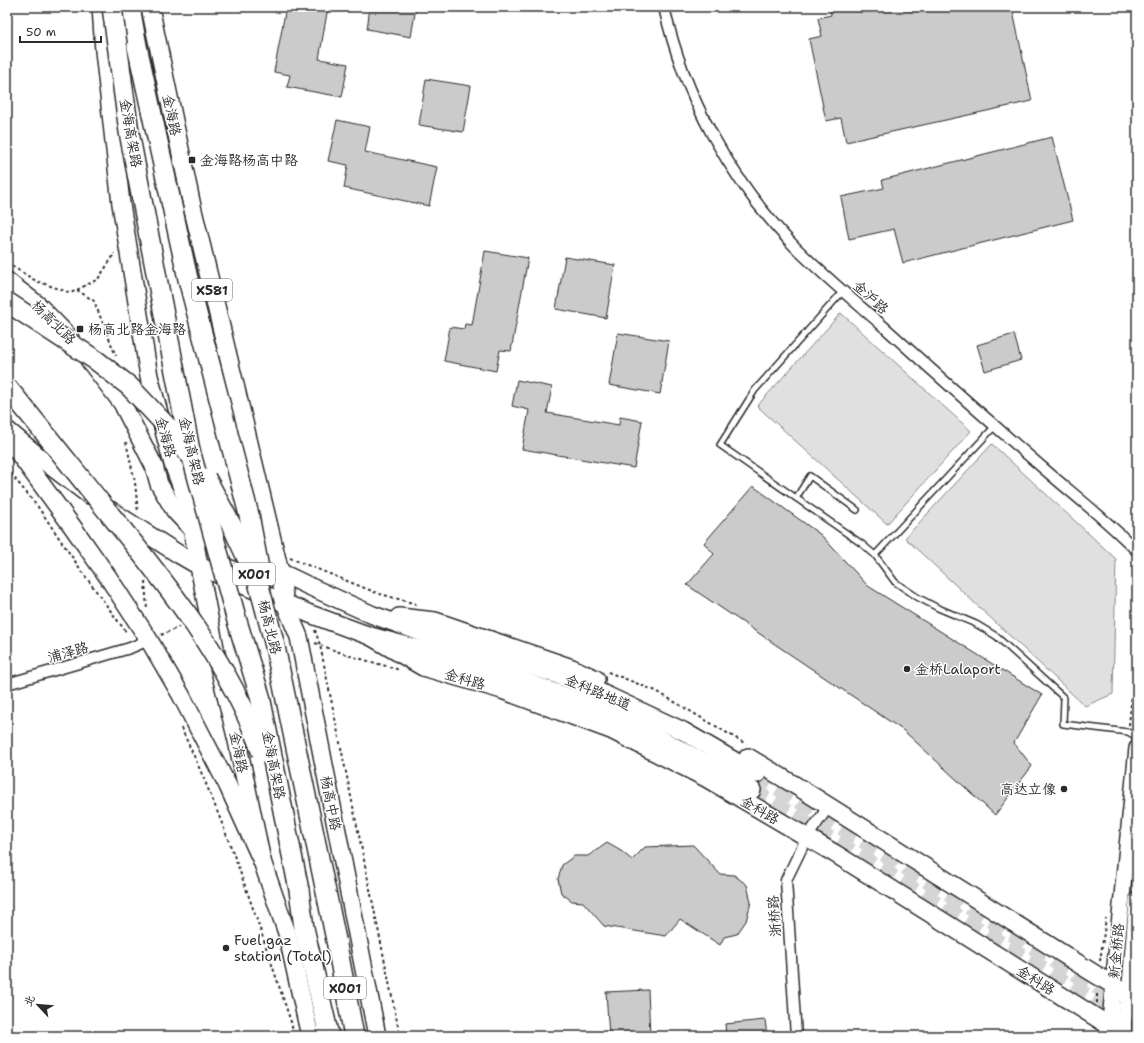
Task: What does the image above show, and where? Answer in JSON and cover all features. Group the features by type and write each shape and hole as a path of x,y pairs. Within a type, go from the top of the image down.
{"highway":[{"name":"金海高架路","path":"112,7 129,132 190,450 237,621 260,696 299,890"},
{"name":"金海高架路","path":"130,7 188,279 248,515 274,642"},
{"name":"杨高北路","path":"7,302 97,361 128,386 177,436 207,479 234,530 258,582 274,642 336,940 354,1036"},
{"name":"X001","path":"7,387 146,559 202,636 232,686 254,729 265,761 299,890 304,928 329,1036"}],"main road":[{"name":"金海路","path":"101,7 104,51 121,204 148,368 173,464 188,504 218,663 237,741 262,861"},
{"name":"金海路","path":"150,7 192,206 280,572"},
{"name":"杨高北路","path":"7,281 38,305 75,343 122,403 154,466 159,484 175,511 194,531"},
{"path":"7,430 44,461 112,512 199,566"},
{"path":"7,437 108,577 142,643 182,695 221,772 262,861 287,933 310,1036"},
{"path":"194,531 305,584 373,614 435,621 572,668 702,728 1113,985 1128,997"},
{"name":"金科路","path":"199,566 310,614 370,636 430,652"},
{"name":"杨高中路","path":"280,572 285,603 299,637 377,1036"},
{"name":"金科路地道","path":"373,614 428,635 558,675 593,689 683,731 757,774"},
{"name":"金科路","path":"370,636 423,667 502,690 611,730 706,778 807,837 1118,1033"},
{"name":"金科路地道","path":"430,652 510,676 581,702 653,735 752,790"}],"street":[{"name":"金沪路","path":"664,7 677,54 691,91 708,127 727,160 768,217 795,247 1137,551"},
{"name":"浦泽路","path":"7,684 130,648 142,643"},
{"name":"新金桥路","path":"1118,1033 1113,985 1137,748"},
{"name":"浙桥路","path":"796,1036 786,880 807,837 829,806"},
{"name":"新金桥路","path":"1118,1033 1124,1020 1128,997 1137,900"}],"lane":[{"path":"843,290 755,390 720,445 862,544 875,555 895,582 938,608 976,624 996,636 1064,698 1063,724 1128,732 1137,738"},
{"path":"875,555 995,426"},
{"path":"796,498 810,476 857,510"}],"path":[{"path":"7,263 36,281 71,293 98,279 114,255"},
{"path":"77,290 94,301 117,359"},
{"path":"125,439 135,482 140,530"},
{"path":"7,468 38,506 83,573 142,643"},
{"path":"290,558 305,584"},
{"path":"144,577 147,616"},
{"path":"310,614 320,645 400,1036"},
{"path":"320,645 346,655 405,672"},
{"path":"180,726 197,761 231,849 289,1015 294,1036"}],"shaded area":[{"path":"841,313 971,431 887,524 757,406"},
{"path":"992,444 1116,559 1113,694 1085,706 905,538"}],"building":[{"path":"286,7 328,7 319,59 348,64 342,97 287,87 290,75 274,72"},
{"path":"370,7 416,7 411,37 367,29"},
{"path":"830,7 1012,7 1032,101 846,142 841,118 826,121 809,39 822,36 818,18 831,15"},
{"path":"426,79 471,86 463,132 419,125"},
{"path":"337,120 370,127 365,152 437,167 429,206 344,188 348,165 328,161"},
{"path":"1052,137 1073,220 903,263 894,229 849,239 841,197 884,188 882,180"},
{"path":"485,251 528,258 511,351 500,350 496,371 444,361 450,327 464,329 465,324 472,325"},
{"path":"565,257 615,265 606,318 556,309"},
{"path":"618,333 669,341 660,394 609,385"},
{"path":"1014,334 1021,360 985,371 977,345"},
{"path":"517,380 552,387 547,413 619,425 620,417 642,421 634,468 522,449 529,410 512,406"},
{"name":"金桥Lalaport","path":"753,486 821,535 868,586 1042,695 1014,743 1032,766 995,815 904,731 687,585 714,554 704,543"},
{"path":"607,843 621,851 632,860 645,847 693,845 720,874 734,875 747,885 751,902 746,921 737,934 724,937 720,945 680,919 666,936 604,926 583,902 572,901 561,893 558,879 562,865 574,856 588,856"},
{"path":"648,990 650,1036 609,1036 606,992"},
{"path":"765,1020 767,1036 726,1036 725,1024"}],"tunnel":[{"path":"757,774 1137,1011"},
{"path":"752,790 1111,1011 1137,1029"}],"place":[{"name":"金海路杨高中路","path":"192,160"},
{"name":"杨高北路金海路","path":"80,329"},
{"name":"金桥Lalaport","path":"907,669"},
{"name":"高达立像","path":"1064,789"},
{"name":"Fuel gaz station (Total)","path":"226,948"}]}
